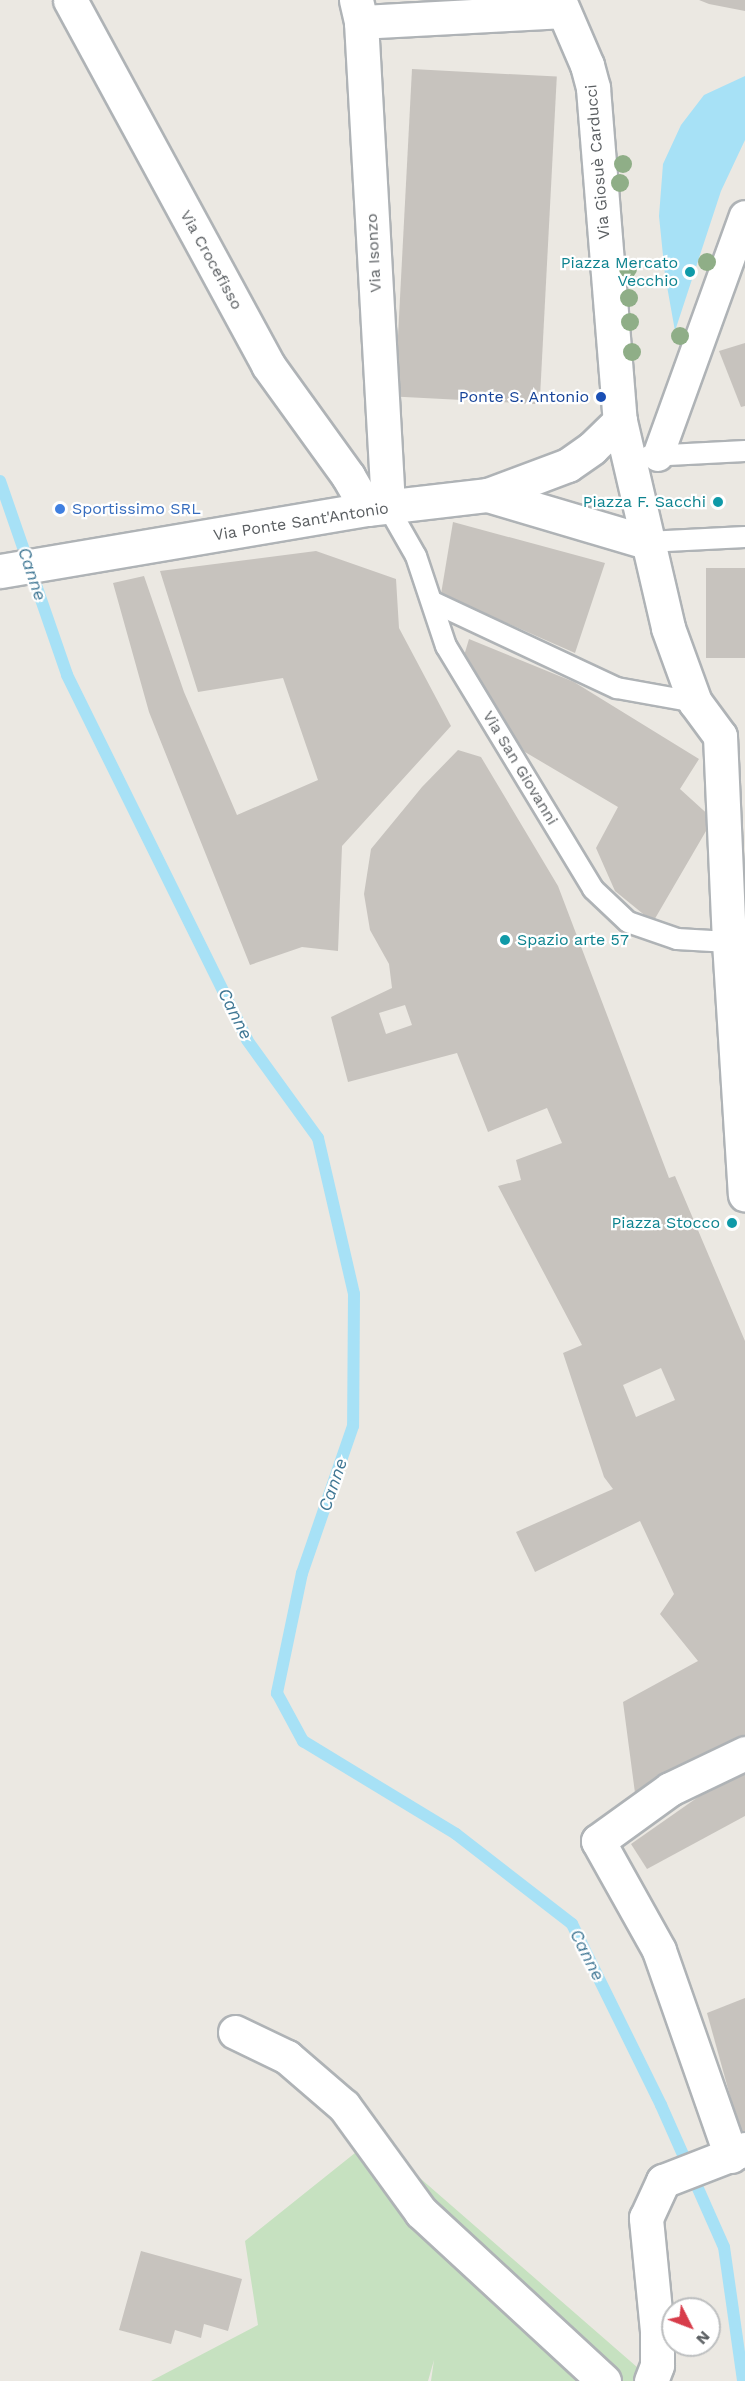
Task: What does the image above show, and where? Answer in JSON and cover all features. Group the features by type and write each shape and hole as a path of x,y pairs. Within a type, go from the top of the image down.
{"street":[{"name":"Via Crocefisso","path":"78,4 268,365 348,476 378,508"},
{"path":"359,11 560,5"},
{"name":"Via Giosuè Carducci","path":"560,5 587,65 593,88 620,421 643,457 647,542 668,628 694,702 720,736 729,942 745,1194"},
{"name":"Via Isonzo","path":"359,11 378,508"},
{"path":"643,457 745,216"},
{"path":"488,495 568,465 592,448 620,421"},
{"name":"Via Ponte Sant'Antonio","path":"0,572 378,508 488,495"},
{"path":"488,495 647,542"},
{"path":"651,2381 657,2365 657,2331 646,2218 666,2180 730,2155 659,1950 597,1841 670,1789 745,1753"},
{"path":"235,2032 287,2057 344,2106 421,2212 604,2381"}],"lane":[{"path":"643,457 745,450"},
{"name":"Via San Giovanni","path":"378,508 416,556 446,646 593,889 628,922 677,939 729,942"},
{"path":"647,542 745,537"},
{"path":"433,602 617,688 694,702"}],"green space":[{"path":"385,2129 390,2152 653,2381 431,2381 434,2360 428,2381 151,2381 258,2325 245,2241"}],"water":[{"path":"745,76 745,140 721,191 675,331 665,275 659,216 663,164 681,125 704,95"}],"building":[{"path":"699,0 745,0 745,11 709,4"},
{"path":"412,69 557,77 540,404 395,397"},
{"path":"745,343 745,406 741,407 719,351"},
{"path":"453,522 605,563 575,653 441,594"},
{"path":"316,551 396,579 399,628 451,726 342,846 338,951 302,947 250,965 149,712 113,583 144,576 184,692 237,815 318,780 283,678 198,692 160,571"},
{"path":"706,568 745,568 745,658 706,658"},
{"path":"469,639 574,682 699,759 680,789 713,819 653,922 615,891 596,848 618,807 525,752 463,659"},
{"path":"458,750 481,757 558,886 669,1178 675,1176 745,1341 745,1736 635,1793 623,1702 698,1661 660,1614 674,1594 640,1521 535,1572 516,1532 613,1489 604,1477 563,1353 582,1345 498,1186 521,1180 516,1160 562,1143 547,1108 488,1132 457,1053 348,1082 331,1017 392,988 389,964 370,930 364,894 371,849 422,787","holes":["405,1005 412,1025 386,1034 379,1013","661,1368 675,1400 636,1417 623,1385"]},
{"path":"745,1770 745,1816 647,1869 631,1844 711,1788"},
{"path":"745,1998 745,2138 742,2139 707,2013"},
{"path":"141,2251 242,2279 228,2331 204,2324 201,2338 175,2330 171,2344 119,2330"}],"waterway":[{"name":"Canne","path":"0,481 67,675 247,1040 318,1138 354,1294 353,1426 302,1573 277,1693 303,1741 456,1834 572,1924 661,2105 724,2247 743,2381"}],"place":[{"name":"Piazza Mercato Vecchio","path":"690,272"},
{"name":"Ponte S. Antonio","path":"601,397"},
{"name":"Piazza F. Sacchi","path":"718,502"},
{"name":"Sportissimo SRL","path":"60,509"},
{"name":"Spazio arte 57","path":"505,940"},
{"name":"Piazza Stocco","path":"732,1223"}]}
